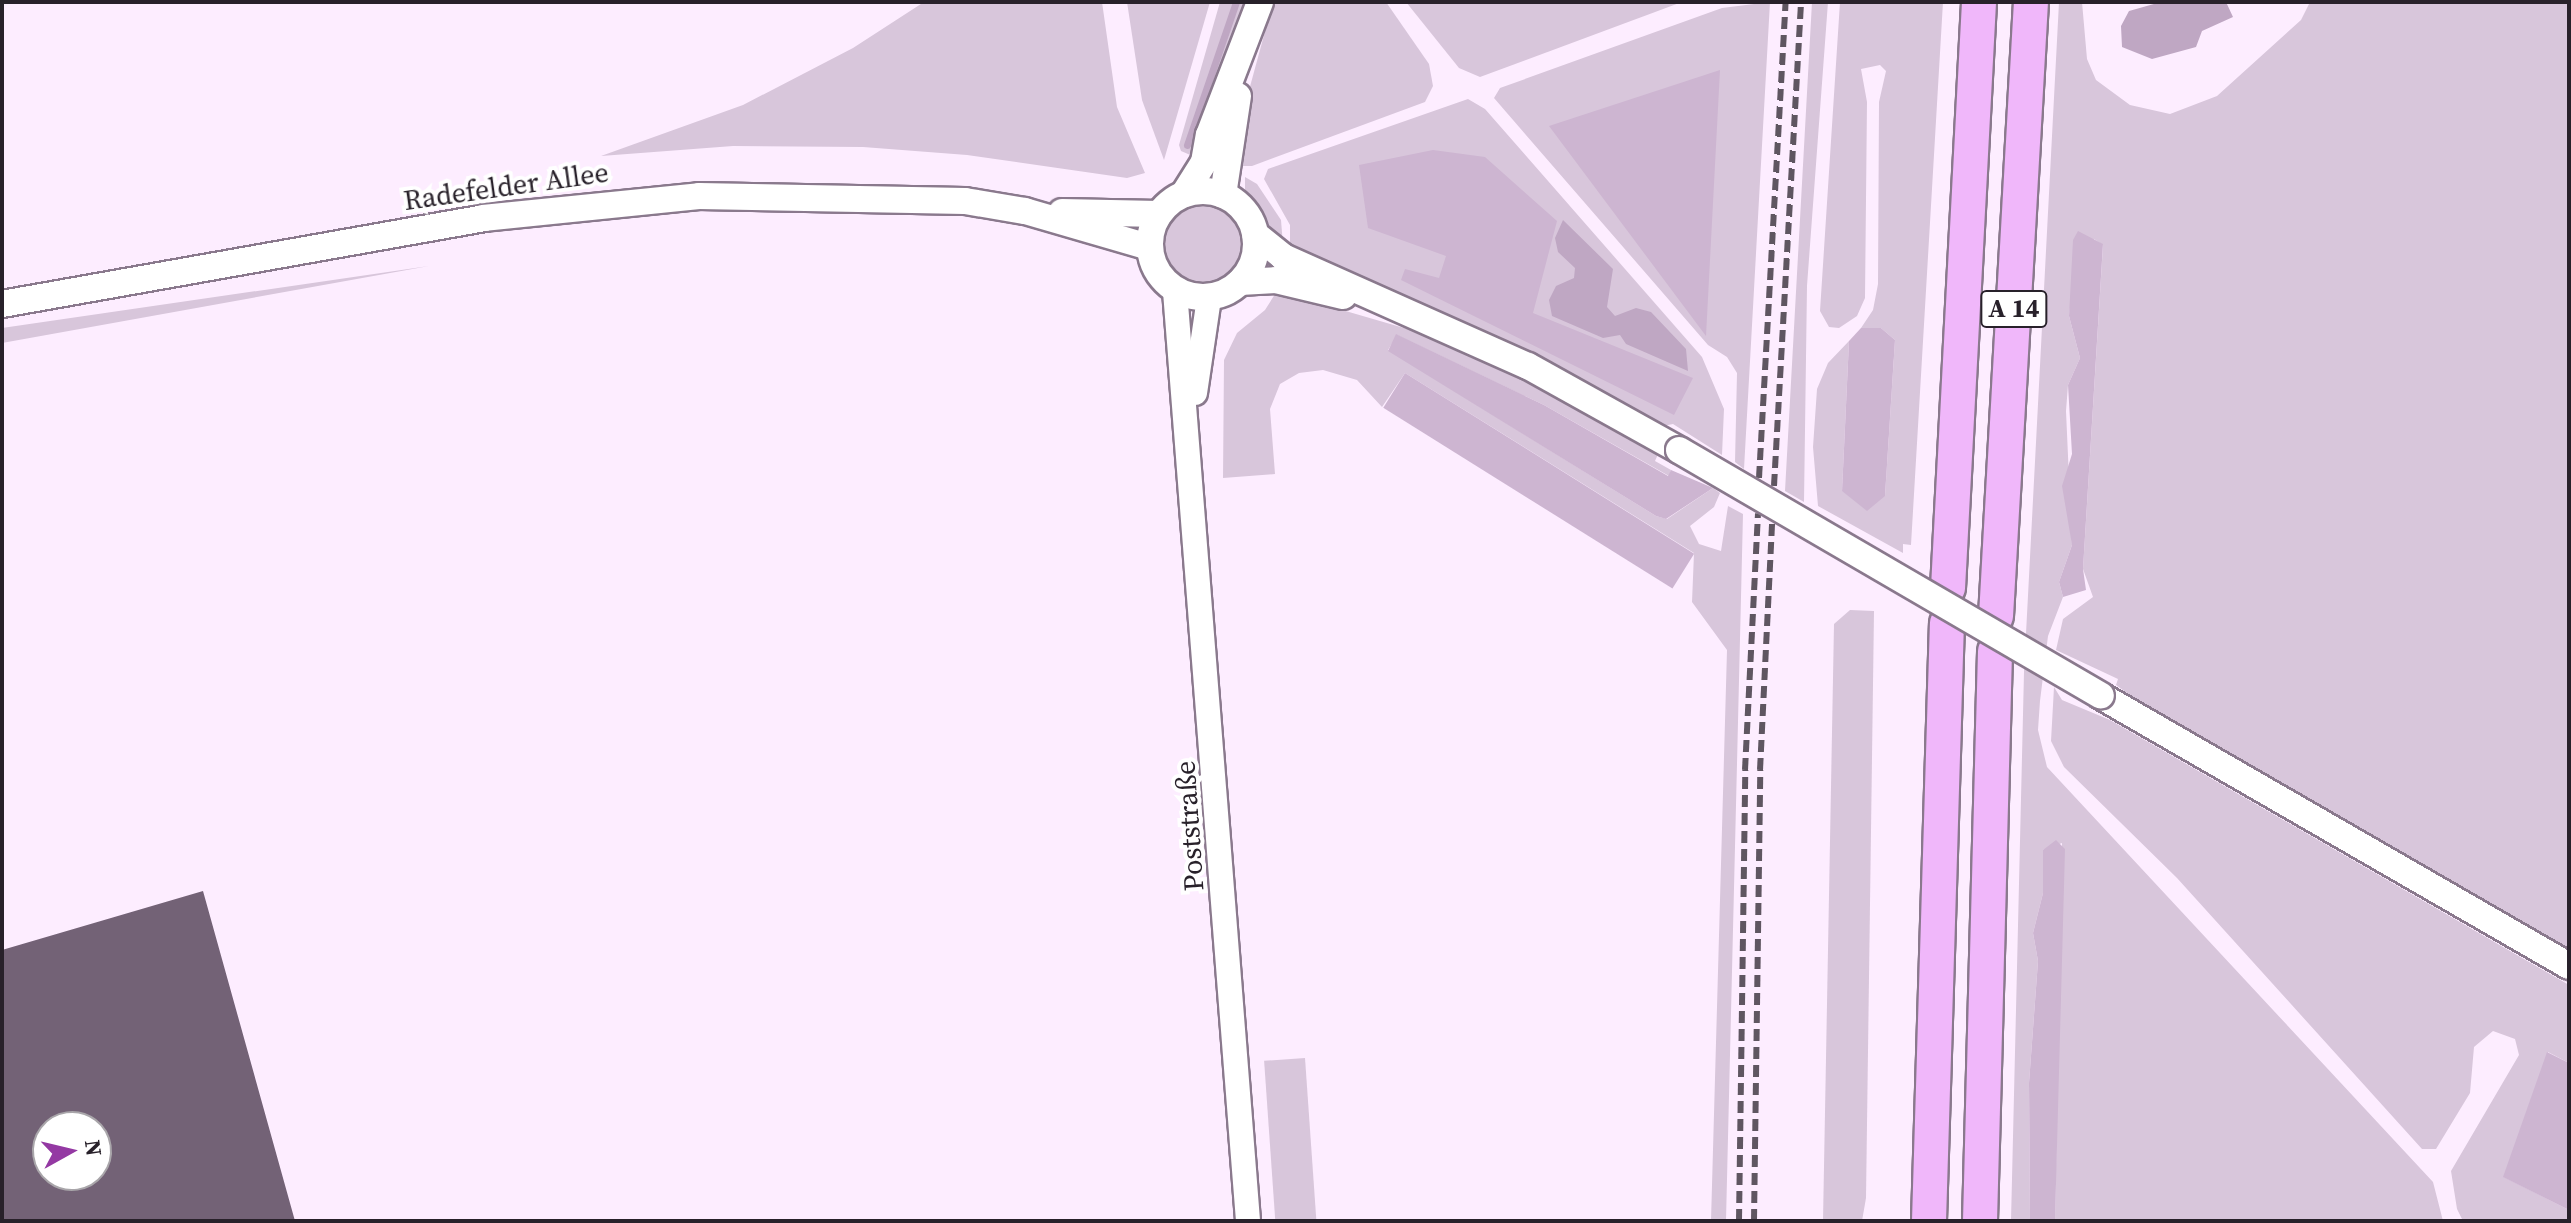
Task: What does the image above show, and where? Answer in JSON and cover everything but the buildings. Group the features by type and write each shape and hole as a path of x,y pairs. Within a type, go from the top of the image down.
{"highway":[{"name":"A 14","path":"1948,588 1979,2"},
{"name":"A 14","path":"1996,616 2031,2"},
{"path":"1929,1221 1947,623"},
{"path":"1980,1221 1995,651"}],"main road":[{"path":"1260,3 1209,135 1204,162 1184,194 1159,214 1149,247 1162,279 1175,291 1209,298 1240,282 1276,280 1398,310"},
{"path":"1223,195 1229,134 1260,3"},
{"path":"1184,194 1223,195 1249,218 1255,234 1253,260 1240,282"},
{"name":"Radefelder Allee","path":"2,304 483,218 619,202 699,196 965,201 1025,211"},
{"path":"1025,211 1159,214"},
{"path":"1025,211 1149,247"},
{"path":"1255,234 1283,257 1528,366 1679,450 2569,966"}],"street":[{"name":"Poststraße","path":"1175,291 1189,427 1248,1221"},
{"name":"Poststraße","path":"1189,427 1209,298"}],"shaded area":[{"path":"924,2 1102,2 1117,107 1145,173 1127,178 967,155 863,147 733,146 601,156 743,105 853,48"},
{"path":"1127,2 1210,2 1164,160 1142,100"},
{"path":"1220,2 1247,2 1195,157 1181,151 1179,145"},
{"path":"1273,2 1386,2 1429,64 1433,86 1425,102 1252,166 1239,166 1245,105"},
{"path":"1406,2 1682,2 1480,77 1459,68"},
{"path":"1770,2 1744,469 1735,462 1737,373 1727,357 1708,345 1494,98 1500,88 1722,8"},
{"path":"1812,2 1828,2 1807,286 1804,502 1785,491"},
{"path":"1840,2 1943,2 1911,545 1903,544 1903,553 1818,506 1813,447 1817,389 1828,363 1849,341 1842,491 1885,496 1895,340 1881,328 1861,328 1873,310 1878,284 1879,102 1886,71 1880,65 1861,69 1867,102 1865,298 1857,316 1839,328 1829,327 1820,311"},
{"path":"2059,2 2082,2 2087,59 2096,80 2130,105 2170,114 2217,96 2301,20 2310,2 2569,2 2569,953 2139,702 2116,685 2118,679 2056,650 2063,619 2093,597 2083,569 2103,245 2094,239 2072,291 2069,316 2080,358 2068,385 2066,411 2072,545 2059,582 2063,597 2048,636 2040,701 2038,730 2047,767 2433,1182 2443,1221 2055,1221 2062,843 2043,850 2043,893 2033,933 2038,961 2029,1083 2030,1221 2011,1221 2024,672"},
{"path":"2161,2 2226,2 2233,17 2202,31 2196,47 2152,59 2122,47 2121,26 2129,11"},
{"path":"1720,70 1706,336 1549,126"},
{"path":"1468,99 1485,109 1702,357 1724,409 1722,455 1673,424 1663,426 1474,328 1290,249 1290,225 1264,179 1268,169"},
{"path":"1433,150 1485,157 1557,221 1533,313 1693,378 1674,415 1401,280 1405,269 1439,278 1446,256 1368,228 1359,165"},
{"path":"1245,177 1257,184 1281,220 1283,245 1245,191"},
{"path":"1202,204 1225,211 1237,223 1244,246 1237,269 1225,281 1202,288 1179,281 1167,269 1160,246 1167,223 1179,211"},
{"path":"1563,220 1613,269 1607,307 1615,316 1636,308 1651,312 1686,349 1688,371 1626,344 1620,335 1603,338 1552,316 1549,300 1556,286 1574,278 1575,268 1558,252 1555,238"},
{"path":"2078,231 2103,244 2083,569 2086,590 2063,597 2059,582 2072,545 2062,486 2072,454 2068,385 2080,358 2069,316 2073,240"},
{"path":"429,266 2,343 2,328"},
{"path":"1277,291 1428,335 1553,394 1659,452 1655,461 1671,470 1669,476 1544,405 1397,335 1388,350 1656,516 1667,519 1713,488 1720,493 1714,507 1690,526 1699,544 1721,551 1728,506 1743,514 1726,1221 1711,1221 1727,650 1692,602 1694,553 1405,373 1382,407 1357,380 1323,370 1299,373 1280,384 1270,409 1275,474 1223,478 1224,360 1237,333 1265,310"},
{"path":"1861,328 1881,328 1895,340 1885,496 1867,511 1842,491 1849,341"},
{"path":"1396,334 1544,405 1668,476 1671,470 1713,488 1666,519 1656,516 1388,351"},
{"path":"1405,373 1694,554 1672,588 1383,408"},
{"path":"1850,610 1874,611 1866,1198 1862,1221 1823,1221 1834,624"},
{"path":"2054,687 2062,700 2110,720 2569,985 2569,1063 2548,1052 2504,1177 2569,1210 2569,1221 2463,1221 2457,1209 2451,1171 2519,1055 2515,1039 2493,1031 2474,1047 2470,1093 2436,1149 2422,1149 2177,878 2064,767 2051,741"},
{"path":"2056,840 2065,849 2055,1221 2030,1221 2029,1083 2038,961 2033,933 2043,893 2043,850"},
{"path":"2547,1052 2569,1063 2569,1210 2503,1177"},
{"path":"1305,1058 1316,1221 1275,1221 1264,1061"}],"waterway":[{"path":"1187,145 1236,2"}],"railway":[{"path":"1759,478 1786,2"},
{"path":"1774,486 1801,2"},
{"path":"1739,1221 1745,770 1758,513"},
{"path":"1754,1221 1760,770 1772,521"}]}
